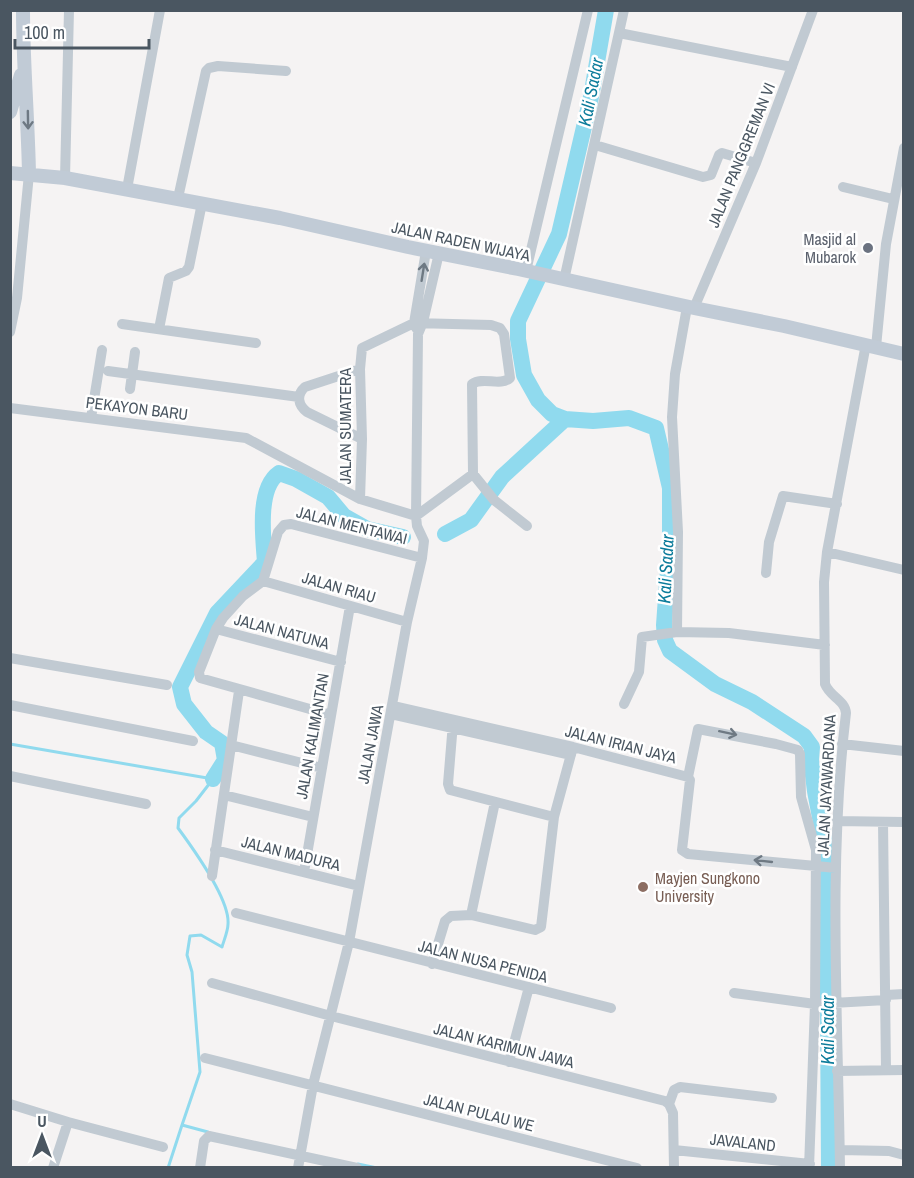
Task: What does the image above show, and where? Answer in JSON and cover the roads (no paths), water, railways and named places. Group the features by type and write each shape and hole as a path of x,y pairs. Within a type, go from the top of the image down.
{"main road":[{"path":"23,10 23,68 27,95 29,174"},
{"path":"12,106 23,68"},
{"name":"JALAN RADEN WIJAYA","path":"10,173 65,177 280,218 903,354"}],"street":[{"path":"65,177 69,10"},
{"path":"127,189 160,10"},
{"path":"530,272 588,10"},
{"path":"562,280 595,146 624,10"},
{"name":"JALAN PANGGREMAN VI","path":"675,632 678,532 672,417 675,374 691,308 756,163 813,10"},
{"path":"619,33 792,67"},
{"path":"178,198 206,70 218,66 286,71"},
{"path":"595,146 703,177 711,175 722,153 756,163"},
{"name":"JALAN JAYAWARDANA","path":"840,1167 837,1071 825,1003 826,867 836,821 845,707 826,689 824,582 827,552 871,346 903,148"},
{"path":"10,332 17,298 16,247 29,174"},
{"path":"843,187 893,199"},
{"path":"159,329 169,278 186,271 189,267 202,203"},
{"name":"JALAN JAWA","path":"298,1167 313,1085 349,942 407,622 422,558 424,541 416,521 419,326 432,252"},
{"path":"122,324 256,343"},
{"path":"419,326 491,325 502,331 509,380 505,382 476,381 472,387 473,474 494,500 527,526"},
{"name":"JALAN SUMATERA","path":"360,499 362,439 360,354 364,346 419,326"},
{"path":"91,418 102,350"},
{"path":"130,389 135,352"},
{"path":"360,369 305,387 299,397 300,405 306,412 362,439"},
{"path":"108,371 299,397"},
{"name":"PEKAYON BARU","path":"10,408 234,435 259,444 360,499 416,521"},
{"path":"416,521 473,474"},
{"path":"766,573 769,542 783,496 837,504"},
{"name":"JALAN MENTAWAI","path":"263,581 278,532 284,525 291,524 422,558"},
{"path":"827,552 903,570"},
{"path":"263,581 235,603 216,629 198,672 199,677 239,691 331,715"},
{"name":"JALAN RIAU","path":"263,581 407,622"},
{"name":"JALAN KALIMANTAN","path":"304,872 350,606"},
{"name":"JALAN NATUNA","path":"216,629 341,662"},
{"path":"624,704 639,672 642,637 675,632 729,633 825,645"},
{"path":"10,657 167,685"},
{"path":"212,876 239,691"},
{"path":"10,705 193,741"},
{"name":"JALAN IRIAN JAYA","path":"392,710 688,777 690,780 682,847 685,852 826,867"},
{"path":"453,724 448,787 452,792 554,817"},
{"path":"688,777 698,729 776,744 798,750 800,754 801,797 815,844 826,867 825,1003 809,1166"},
{"path":"842,744 903,751"},
{"path":"231,745 322,768"},
{"path":"432,964 447,918 455,914 471,915 535,930 541,927 554,817 572,751"},
{"path":"10,776 146,804"},
{"path":"224,795 313,817"},
{"path":"471,915 495,802"},
{"path":"836,821 903,822"},
{"path":"883,822 886,1070"},
{"name":"JALAN MADURA","path":"216,850 359,886"},
{"name":"JALAN NUSA PENIDA","path":"236,913 611,1008"},
{"name":"JALAN KARIMUN JAWA","path":"212,984 665,1101 669,1104"},
{"path":"509,1062 529,987"},
{"path":"734,993 825,1003 903,994"},
{"name":"JALAN PULAU WE","path":"205,1058 637,1167"},
{"path":"837,1071 903,1070"},
{"path":"674,1167 673,1113 669,1104 674,1090 680,1087 772,1098"},
{"path":"10,1104 163,1147"},
{"path":"54,1167 68,1122"},
{"path":"200,1167 204,1141 208,1136 300,1153 343,1166 357,1167"},
{"name":"JAVALAND","path":"674,1150 809,1166"},
{"path":"840,1150 889,1151 903,1155"}],"waterway":[{"name":"Kali Sadar","path":"606,10 591,97 559,234 518,321 518,339 524,375 538,400 552,414 565,419 593,421 629,418 656,428 670,488 670,541 664,625 665,640 670,651 715,684 752,702 804,736 812,747 811,760 815,791 827,855 829,1168"},
{"path":"445,534 471,520 502,477 565,419"},
{"path":"213,779 225,760 222,743 206,732 184,704 180,687 217,613 265,562 264,501 272,480 279,473 296,479 328,497 344,516 367,529 403,537"},
{"path":"10,744 213,779"},
{"path":"208,1132 182,1125 200,1072 192,972 187,955 190,936 201,935 222,947 228,927 227,914 217,888 178,828 179,818 213,779"},
{"path":"168,1168 182,1125"},
{"path":"358,1164 377,1168"}],"place":[{"name":"Masjid al Mubarok","path":"868,248"},
{"name":"Mayjen Sungkono University","path":"643,887"}]}
